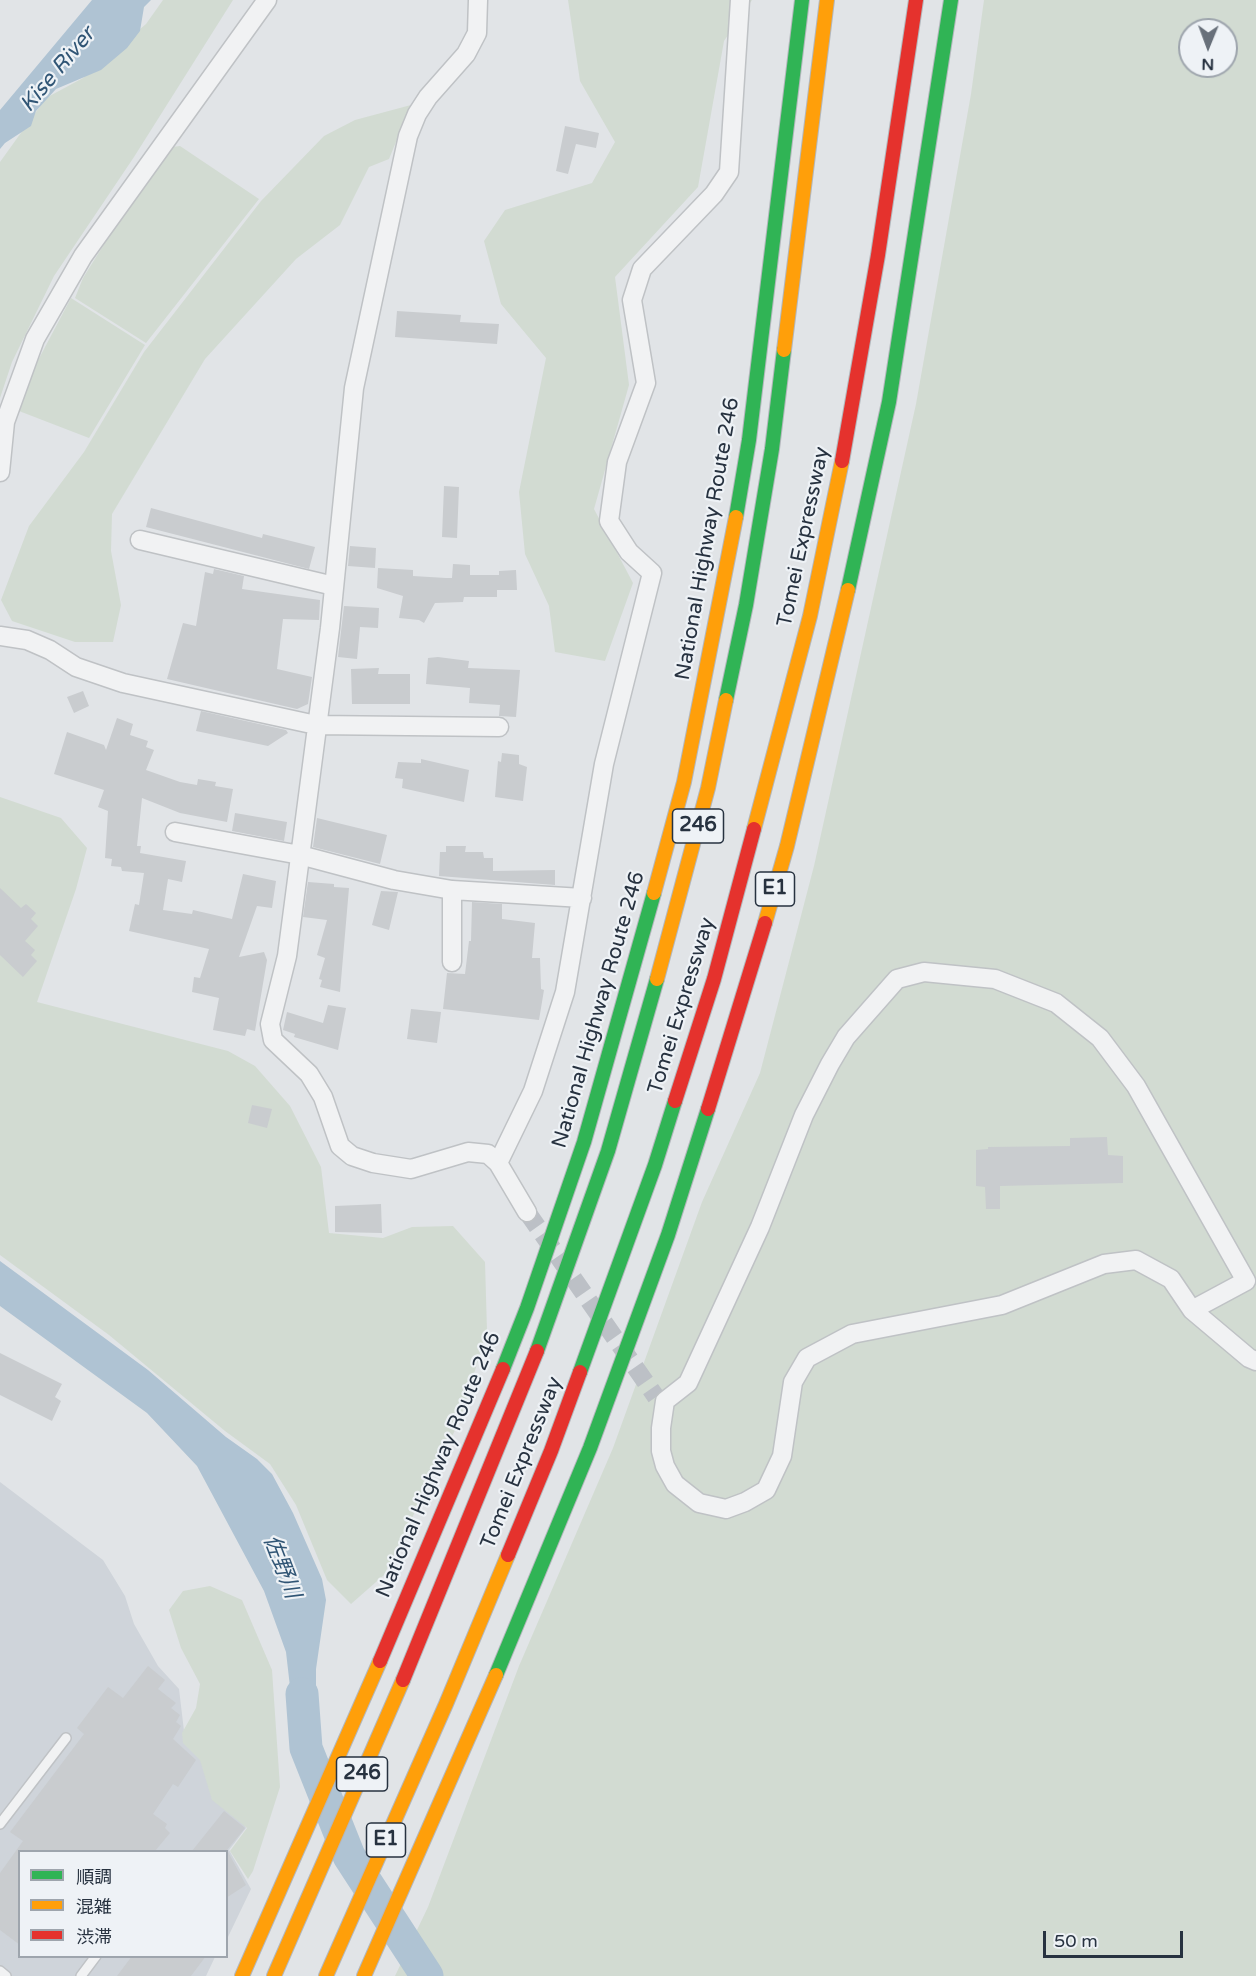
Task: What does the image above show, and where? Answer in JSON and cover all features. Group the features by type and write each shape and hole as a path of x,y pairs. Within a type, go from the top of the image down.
{"highway":[{"name":"National Highway Route 246","path":"242,1976 276,1904 467,1460 523,1319 584,1142 684,782 721,600 749,440 802,0"},
{"name":"246","path":"274,1976 430,1618 547,1326 608,1150 708,788 746,605 772,449 827,0"},
{"name":"Tomei Expressway","path":"326,1976 446,1704 547,1461 656,1165 720,958 810,616 844,451 916,0"},
{"name":"E1","path":"364,1976 468,1742 551,1544 627,1351 707,1117 787,846 838,640 890,402 951,0"}],"street":[{"path":"0,472 5,422 23,370 41,329 83,256 267,0"},
{"path":"478,0 477,33 466,54 428,97 408,136 354,388 334,586 287,956 270,1024 273,1041 309,1074 322,1097 340,1146 352,1156 373,1163 411,1169 476,1152 488,1154 498,1164 527,1212"},
{"path":"498,1164 533,1091 565,992 582,898 587,851 604,764 652,573 629,552 609,521 617,462 646,383 632,300 642,269 714,194 729,172 740,0"},
{"path":"140,540 334,586"},
{"path":"0,636 27,640 50,650 76,667 123,682 316,725 499,727"},
{"path":"175,832 300,855 394,880 452,890 582,898"},
{"path":"452,890 452,962"},
{"path":"1192,1310 1246,1281 1136,1086 1100,1038 1056,1004 995,979 924,972 897,979 846,1037 804,1115 760,1227 688,1383 660,1399 661,1450 665,1466 675,1484 699,1503 726,1509 766,1490 782,1456 793,1382 807,1358 852,1334 1002,1305 1104,1264 1136,1260 1171,1279 1192,1310 1249,1358 1256,1361"}],"lane":[{"path":"0,1824 66,1738"},
{"path":"81,1976 94,1958"},
{"path":"0,1971 6,1976"}],"shaded area":[{"path":"163,0 233,0 134,157 54,276 12,362 0,398 0,162 46,98 83,78 146,24"},
{"path":"568,0 752,0 724,41 698,187 615,277 629,385 594,509 633,583 605,661 555,652 549,606 525,554 519,492 546,358 501,304 484,241 505,210 592,183 615,142 580,81"},
{"path":"984,0 1256,0 1256,1976 395,1976 428,1907 519,1666 613,1448 702,1202 760,1073 814,866 916,404 971,94"},
{"path":"411,105 389,159 369,167 340,225 296,259 205,359 112,514 111,551 121,605 113,642 75,642 12,621 1,600 29,526 84,452 144,352 261,201 324,136 355,120"},
{"path":"180,146 259,199 146,343 75,298 83,278 126,209 172,147"},
{"path":"71,298 145,345 89,438 19,411 35,366"},
{"path":"0,797 61,818 87,848 76,889 37,1002 228,1051 255,1066 290,1106 321,1167 329,1233 383,1238 412,1227 453,1226 485,1262 487,1331 460,1420 384,1575 351,1604 327,1580 296,1505 270,1464 225,1431 109,1335 0,1255"},
{"path":"0,1482 103,1560 125,1596 134,1624 158,1666 179,1689 184,1731 229,1791 246,1828 229,1850 251,1889 228,1937 228,1850 18,1850 18,1958 215,1958 206,1976 0,1976"},
{"path":"210,1586 242,1600 272,1670 280,1787 253,1871 248,1879 230,1851 247,1828 212,1800 200,1760 183,1743 182,1733 196,1708 200,1684 181,1648 169,1610 183,1591"}],"water":[{"name":"Kise River","path":"92,0 151,0 144,7 140,31 127,48 101,70 56,89 36,111 31,126 5,143 0,149 0,110"},
{"path":"0,1261 148,1370 226,1437 257,1459 272,1474 293,1513 322,1579 326,1600 316,1669 316,1700 313,1710 312,1736 296,1739 286,1652 264,1591 197,1466 147,1413 0,1306"}],"building":[{"path":"565,126 599,133 596,148 576,144 568,174 556,171"},
{"path":"397,311 461,315 460,322 499,324 497,344 395,337"},
{"path":"444,486 459,487 457,538 442,537"},
{"path":"151,508 262,538 263,534 315,547 309,569 146,527"},
{"path":"350,546 376,548 375,568 348,566"},
{"path":"453,564 470,565 470,575 499,575 499,571 516,570 517,590 497,590 497,597 464,597 463,602 435,603 424,623 419,620 399,618 403,596 377,588 378,568 413,570 413,576 452,578"},
{"path":"214,569 244,576 242,589 320,600 319,620 283,619 277,669 312,677 308,704 297,709 167,679 183,623 196,626 205,572 213,574"},
{"path":"344,606 379,608 378,628 360,627 357,659 338,657"},
{"path":"428,658 469,661 468,668 520,670 516,717 499,716 500,705 469,703 470,688 426,684"},
{"path":"379,668 378,674 410,674 410,704 352,704 351,669"},
{"path":"83,691 89,706 74,713 67,697"},
{"path":"201,711 286,730 288,733 268,746 196,731"},
{"path":"117,718 133,724 130,735 148,741 146,747 154,750 146,770 180,782 197,785 198,779 216,782 215,786 233,789 227,822 180,813 142,798 137,846 141,846 140,853 186,861 182,882 168,879 163,910 192,914 193,910 232,919 243,874 276,881 272,908 257,906 239,957 264,952 267,960 255,1031 247,1029 245,1036 213,1030 219,998 192,992 194,977 200,978 209,949 129,931 135,904 139,905 144,873 122,871 121,867 111,866 112,859 105,858 108,811 98,807 104,790 54,774 67,732 104,745 106,750"},
{"path":"502,753 519,755 519,764 527,767 523,801 495,797 498,761 501,762"},
{"path":"421,759 469,770 464,802 402,788 403,779 395,778 398,762 421,763"},
{"path":"235,813 287,822 284,841 232,831"},
{"path":"317,818 387,835 380,864 313,847"},
{"path":"446,846 466,846 465,852 483,852 484,858 493,858 493,871 555,870 555,885 439,876 440,852 446,852"},
{"path":"308,882 349,888 340,992 320,987 322,980 319,979 325,958 317,955 327,920 303,917"},
{"path":"0,888 21,908 26,904 36,913 31,919 38,926 25,941 35,950 31,955 37,961 23,977 0,955"},
{"path":"381,891 398,892 389,930 372,925"},
{"path":"472,902 502,904 502,919 535,923 532,958 540,958 541,989 544,990 539,1020 443,1009 447,973 465,974 469,941 471,941"},
{"path":"328,1005 346,1008 338,1050 294,1037 295,1034 283,1030 287,1012 323,1023"},
{"path":"411,1009 441,1012 437,1043 407,1039"},
{"path":"252,1105 272,1109 267,1128 248,1123"},
{"path":"1107,1137 1108,1155 1123,1156 1123,1183 1000,1186 1000,1209 986,1209 985,1187 976,1186 976,1150 988,1149 988,1147 1070,1146 1070,1138"},
{"path":"381,1204 382,1233 335,1232 335,1206"},
{"path":"0,1353 62,1384 55,1397 61,1401 52,1421 0,1395"},
{"path":"148,1666 165,1680 158,1689 176,1703 171,1708 180,1715 176,1722 181,1726 173,1739 196,1760 178,1787 173,1784 153,1814 167,1824 165,1828 170,1833 156,1850 18,1850 18,1944 0,1930 0,1873 23,1841 10,1832 84,1734 77,1728 108,1687 123,1698"},
{"path":"224,1811 245,1828 227,1850 193,1850"},
{"path":"228,1852 246,1885 228,1897"},
{"path":"130,1958 204,1958 191,1976 117,1976"}],"waterway":[{"name":"佐野川","path":"302,1694 306,1748 349,1856 427,1976"}],"tunnel":[{"path":"527,1212 656,1397"}],"traffic: fast":[{"path":"736,517 749,440 802,0"},
{"path":"848,590 889,402 951,0"},
{"path":"726,700 746,605 772,449 784,350"},
{"path":"503,1369 527,1308 584,1142 654,893"},
{"path":"537,1351 608,1151 657,979"},
{"path":"580,1372 655,1165 675,1101"},
{"path":"496,1675 590,1448 668,1235 708,1109"}],"traffic: slow":[{"path":"784,350 827,0"},
{"path":"754,829 810,616 842,461"},
{"path":"654,893 684,782 736,517"},
{"path":"765,923 787,846 848,590"},
{"path":"657,979 708,788 726,700"},
{"path":"326,1976 446,1704 508,1555"},
{"path":"242,1976 380,1661"},
{"path":"364,1976 496,1675"},
{"path":"274,1976 403,1680"}],"traffic: jam":[{"path":"842,461 878,255 916,0"},
{"path":"675,1101 714,979 754,829"},
{"path":"708,1109 765,923"},
{"path":"403,1680 537,1351"},
{"path":"380,1661 503,1369"},
{"path":"508,1555 551,1451 580,1372"}]}
